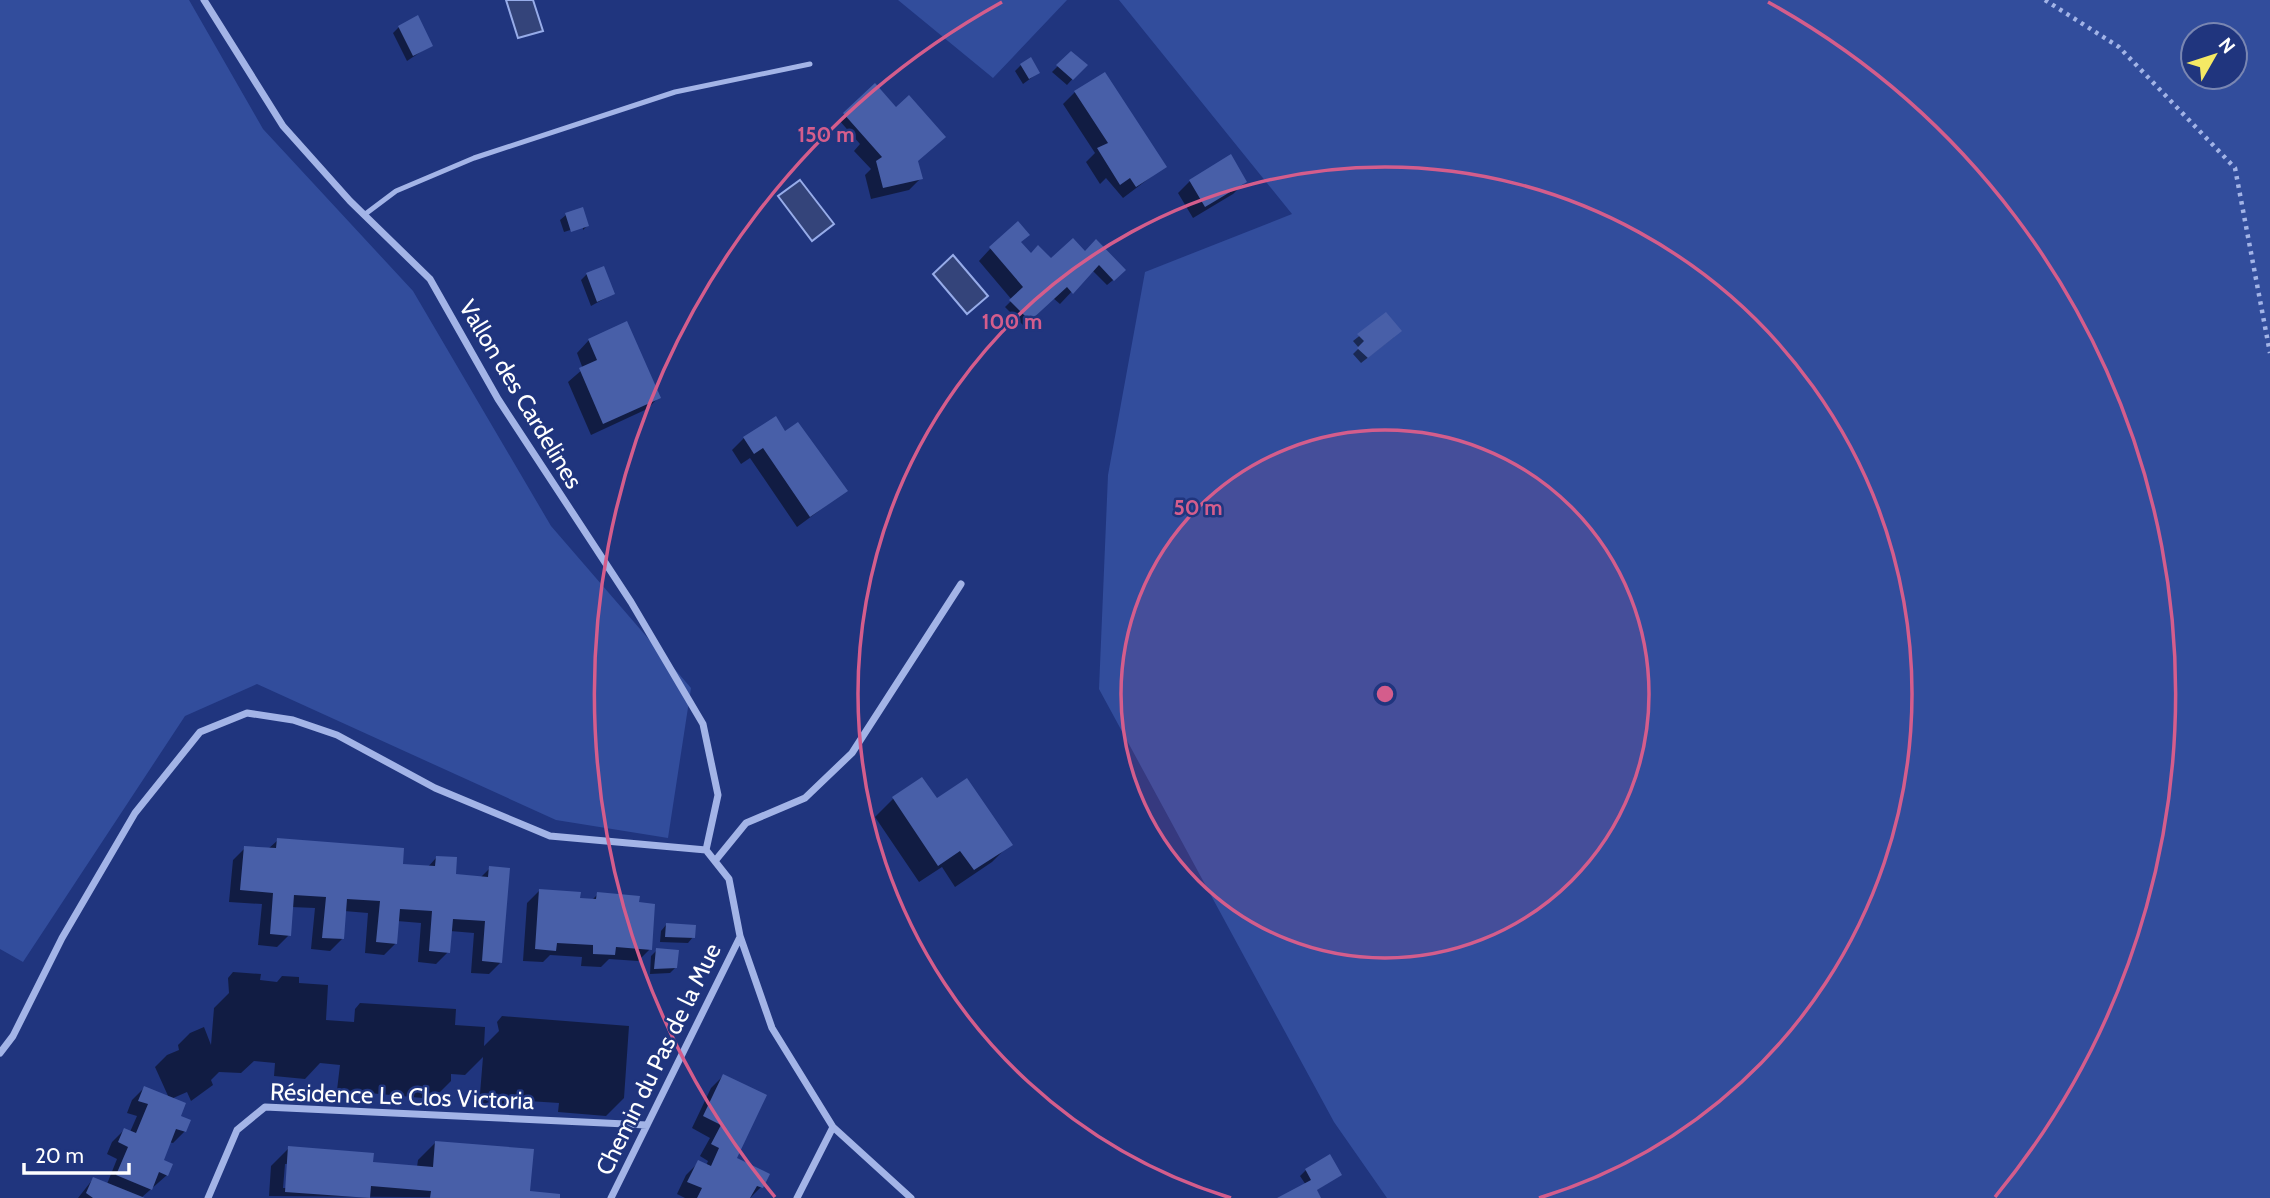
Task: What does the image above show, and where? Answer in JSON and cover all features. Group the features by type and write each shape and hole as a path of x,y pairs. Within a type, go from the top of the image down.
{"street":[{"name":"Vallon des Cardelines","path":"204,0 283,126 364,215 430,279 498,400 631,602 703,724 718,795 706,850"},
{"path":"715,861 746,823 805,798 852,753 961,584"},
{"path":"0,1054 13,1036 62,938 135,813 200,732 247,713 293,720 337,735 435,788 550,836 706,850"},
{"name":"Chemin du Pas de la Mue","path":"706,850 729,879 740,936 772,1028 833,1127 911,1198"},
{"name":"Chemin du Pas de la Mue","path":"611,1198 740,936"},
{"name":"Résidence Le Clos Victoria","path":"208,1198 237,1130 265,1107 647,1125"},
{"path":"797,1198 833,1127"}],"lane":[{"path":"364,215 396,191 474,158 675,92 810,64"}],"path":[{"path":"2045,0 2119,47 2235,168 2270,353"}],"shaded area":[{"path":"0,0 189,0 263,129 413,291 551,526 691,688 668,838 556,820 257,684 185,716 23,962 0,949"},
{"path":"506,0 533,0 543,31 518,38"},
{"path":"898,0 1067,0 993,78"},
{"path":"1119,0 2270,0 2270,1198 1387,1198 1334,1122 1099,689 1108,475 1145,272 1292,214"},
{"path":"800,180 834,224 812,241 778,196"},
{"path":"953,255 988,296 967,314 933,274"}],"building":[{"path":"418,15 433,46 413,56 398,26"},
{"path":"1071,51 1088,65 1073,80 1056,65"},
{"path":"1031,57 1040,73 1029,79 1020,64"},
{"path":"1105,72 1167,167 1136,187 1130,178 1120,185 1097,148 1108,143 1074,91"},
{"path":"875,83 896,107 909,95 946,137 918,161 923,179 883,188 876,161 882,157 843,113"},
{"path":"1231,154 1247,182 1205,207 1189,180"},
{"path":"583,207 589,226 571,232 565,213"},
{"path":"1018,221 1030,235 1021,242 1031,253 1038,245 1051,258 1073,238 1085,251 1096,239 1126,270 1114,281 1099,265 1073,294 1067,287 1030,321 1009,300 1023,287 989,247"},
{"path":"604,266 615,294 597,302 586,273"},
{"path":"1386,312 1402,331 1368,358 1357,348 1364,341 1357,334"},
{"path":"627,321 661,398 603,424 579,368 597,360 588,339"},
{"path":"776,416 785,431 798,422 848,491 810,517 763,448 754,454 743,437"},
{"path":"922,777 937,798 967,778 1013,845 974,870 960,851 938,866 892,797"},
{"path":"277,838 404,848 403,864 435,866 436,856 457,857 456,874 488,877 489,866 510,868 502,963 482,961 485,921 453,919 450,953 429,951 432,911 400,909 397,944 376,942 380,901 347,899 344,939 322,938 326,897 294,895 291,936 270,934 273,893 240,890 244,846 276,848"},
{"path":"539,889 581,892 580,898 596,899 597,892 640,896 639,902 655,904 652,950 616,947 615,955 593,954 593,945 557,943 556,951 535,949"},
{"path":"666,923 696,925 695,938 665,937"},
{"path":"656,948 679,950 677,968 654,969"},
{"path":"723,1074 767,1095 737,1158 770,1174 763,1188 757,1186 750,1198 697,1198 702,1188 687,1182 698,1160 711,1166 719,1148 711,1144 721,1125 703,1116"},
{"path":"144,1086 186,1103 181,1116 191,1120 186,1132 176,1129 164,1160 173,1164 168,1176 159,1172 152,1190 116,1175 128,1147 118,1142 124,1128 136,1133 148,1104 138,1101"},
{"path":"435,1141 534,1149 530,1191 560,1194 560,1198 430,1198 431,1191 371,1186 370,1198 285,1192 288,1146 374,1153 373,1162 433,1167"},
{"path":"1330,1154 1342,1175 1317,1190 1321,1198 1277,1198 1311,1180 1305,1169"},
{"path":"93,1177 145,1198 93,1198 86,1193"}]}
